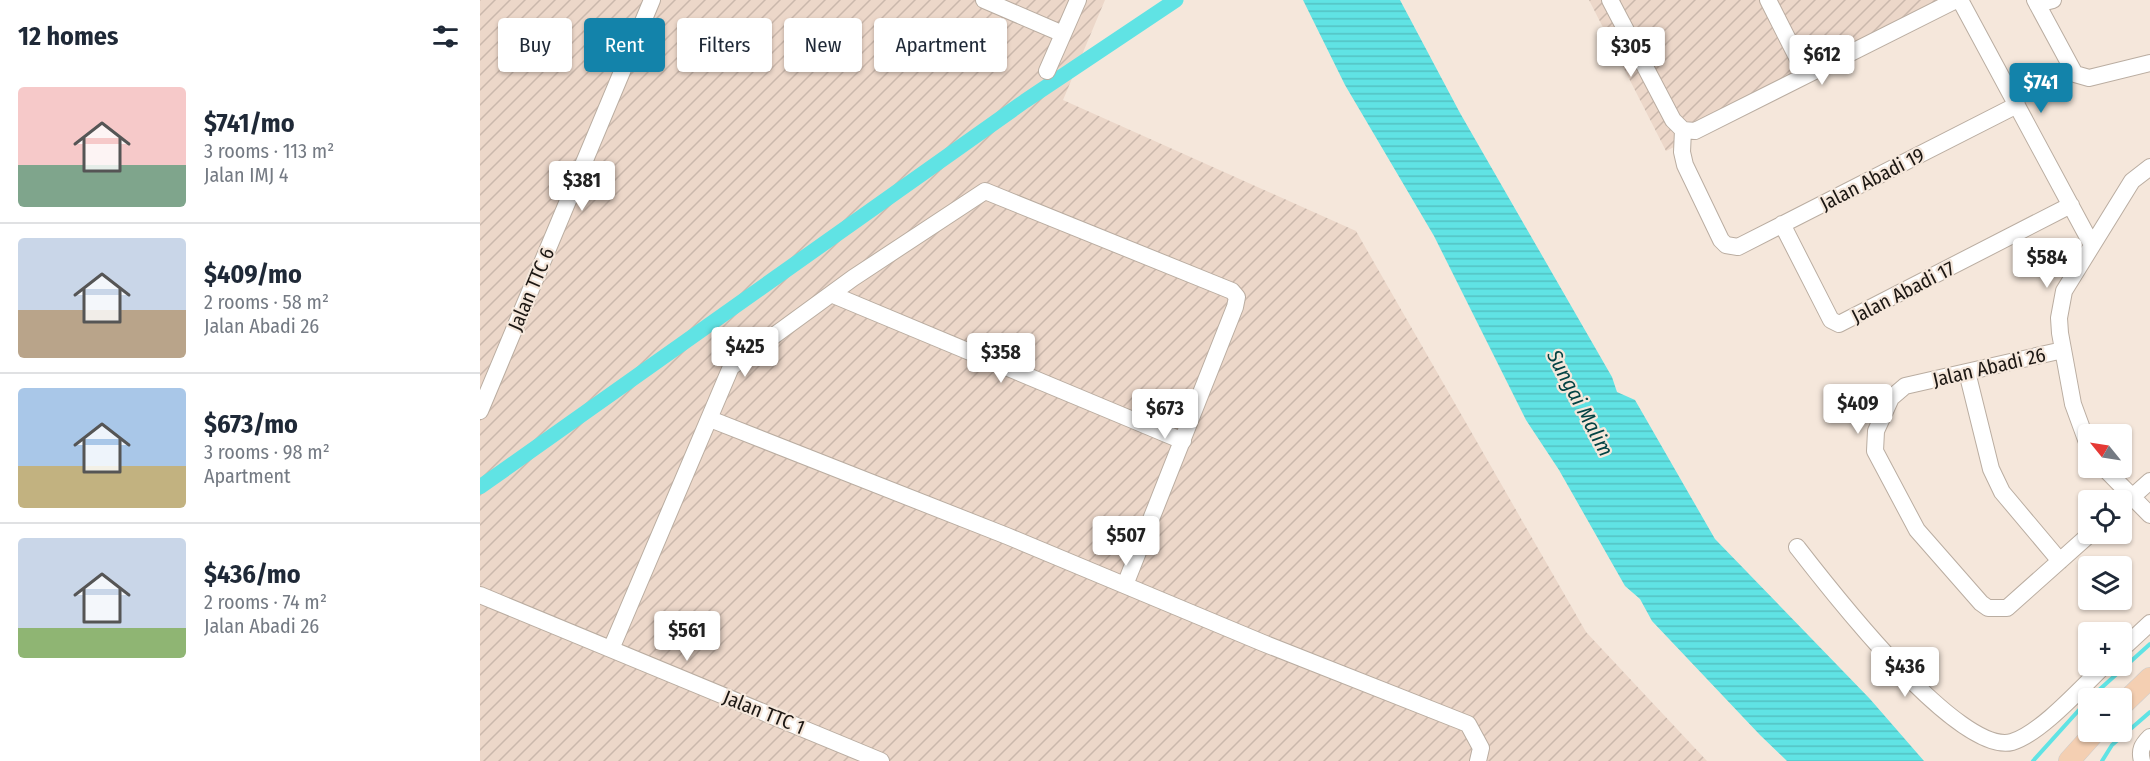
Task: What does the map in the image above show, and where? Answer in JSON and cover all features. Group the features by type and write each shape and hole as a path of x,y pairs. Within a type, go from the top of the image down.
{"main road":[{"path":"2132,697 2150,678"},
{"path":"2132,702 2150,691"},
{"path":"2069,761 2085,742"}],"street":[{"name":"Jalan TTC 6","path":"480,411 652,0"},
{"path":"984,0 1063,34"},
{"path":"1047,71 1078,0"},
{"path":"1610,0 1673,120 1683,130 1695,131 1958,0 2092,245"},
{"path":"1768,0 1806,75"},
{"path":"2042,1 2075,74 2090,78 2150,63"},
{"name":"Jalan Abadi 19","path":"1683,130 1682,152 1685,165 1721,240 1726,245 1738,247 2017,105"},
{"path":"2080,424 2073,404 2059,318 2064,291 2133,181 2150,167"},
{"path":"611,649 731,367 831,294 985,191 1232,291 1237,297 1236,307 1125,585"},
{"name":"Jalan Abadi 17","path":"1782,224 1831,320 1839,324 2071,205"},
{"path":"831,294 1183,441"},
{"name":"Jalan Abadi 26","path":"2060,561 2007,608 1988,608 1917,530 1875,451 1876,431 1891,398 1897,392 1914,384 2063,350"},
{"path":"1967,372 1990,469 2002,492 2060,561 2079,544"},
{"path":"710,419 1007,536 1468,724 1481,748 1478,761"},
{"path":"2132,497 2150,481"},
{"path":"2132,505 2150,514"},
{"path":"1797,547 1849,614 1925,695 1978,735 2010,743 2024,737 2093,676"},
{"name":"Jalan TTC 1","path":"480,595 881,761"},
{"path":"2132,640 2150,623"},
{"path":"2142,761 2142,746 2150,737"}],"shaded area":[{"path":"480,0 1105,0 1063,100 1356,231 1586,632 1707,761 480,761"},
{"path":"1589,0 1965,0 1666,151"}],"water":[{"name":"Sungai Malim","path":"1303,0 1400,0 1460,113 1612,377 1617,392 1635,400 1715,539 1870,699 1924,761 1787,761 1652,621 1640,599 1625,586 1559,470 1526,420 1434,236 1345,85"}],"waterway":[{"path":"480,487 1025,101 1176,0"},
{"path":"2101,688 2150,644"},
{"path":"2033,761 2078,711"},
{"path":"2102,761 2112,745 2150,712"}]}
